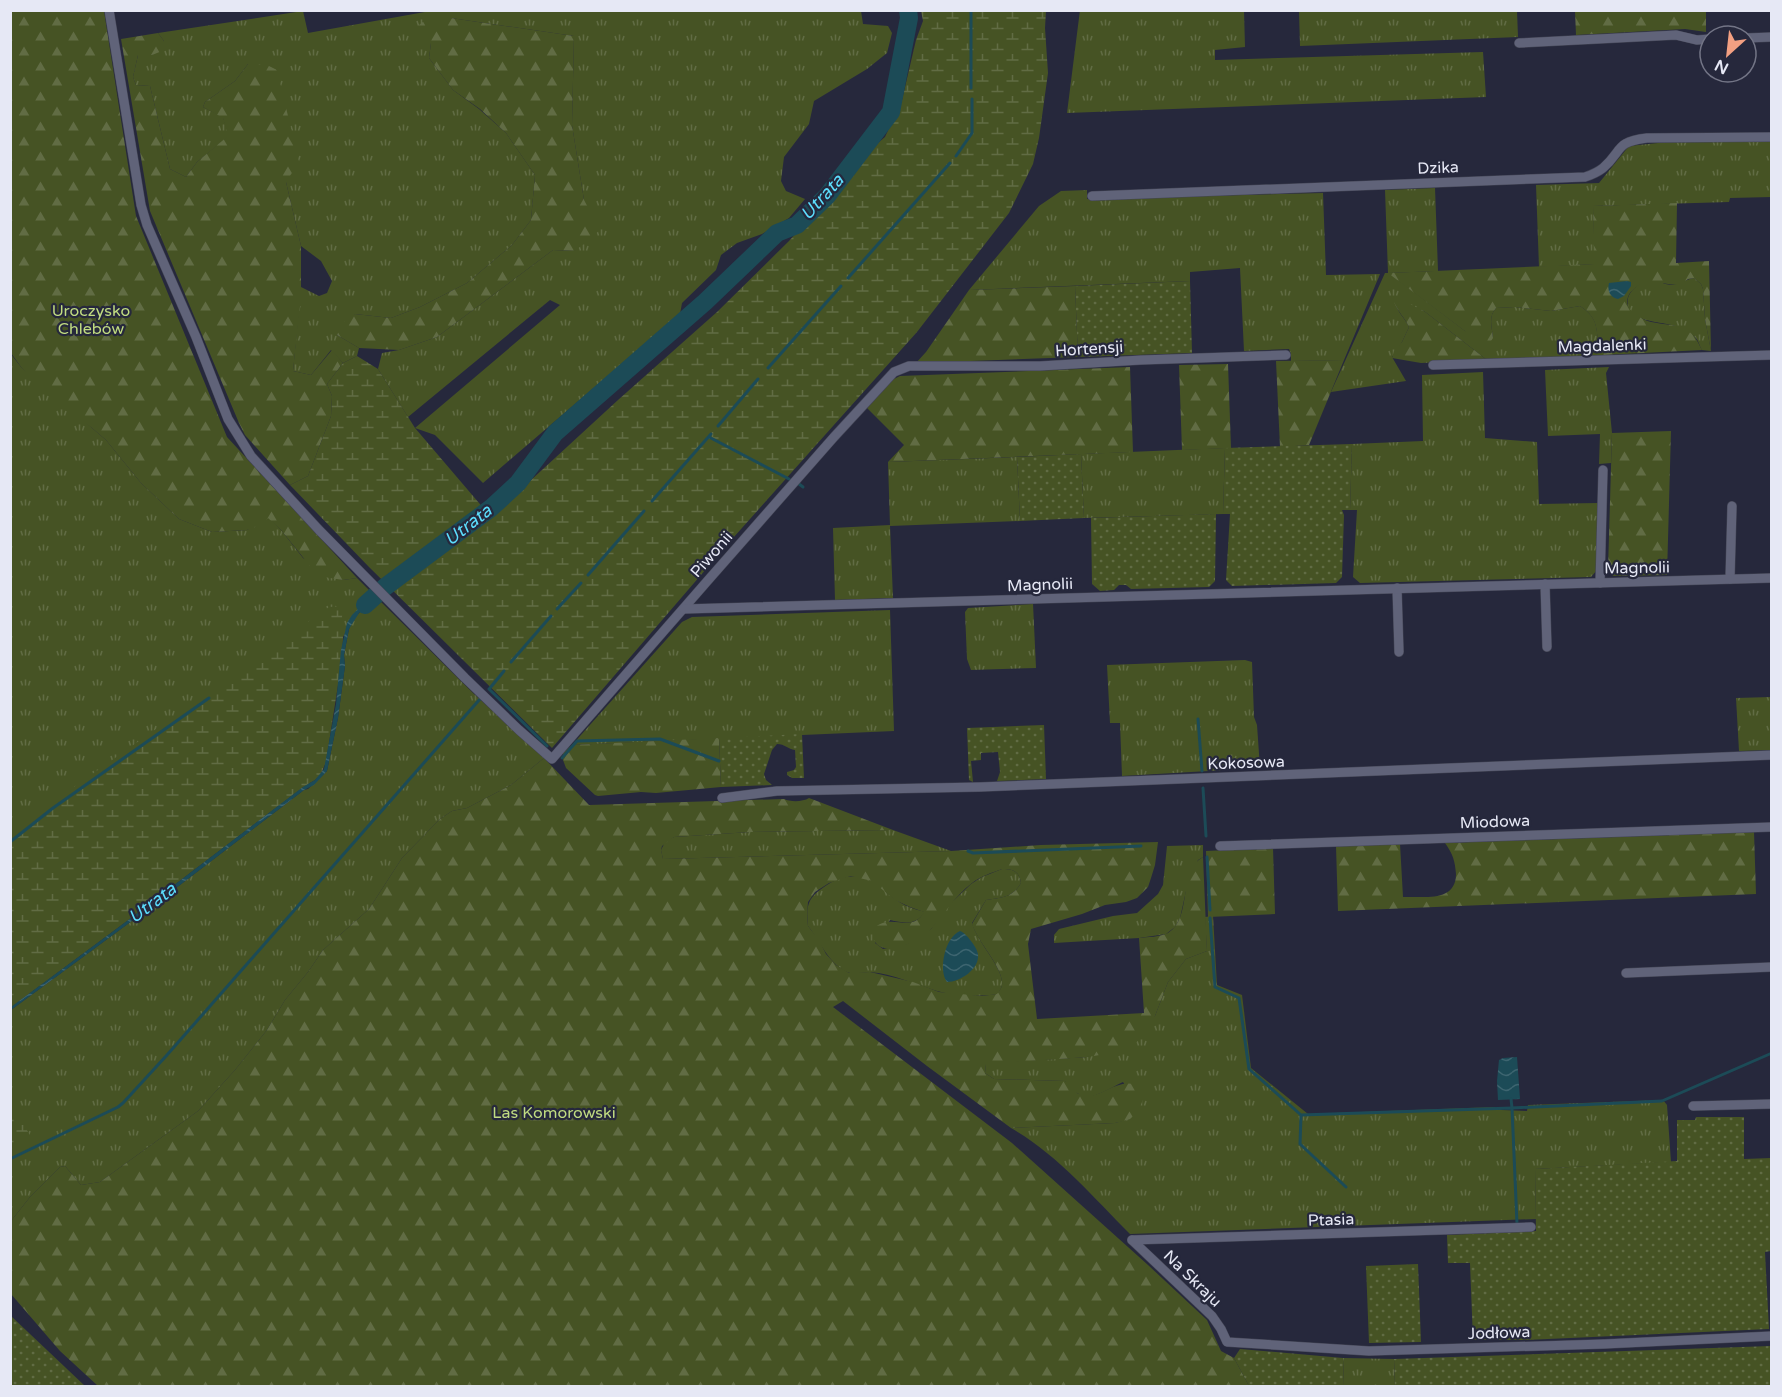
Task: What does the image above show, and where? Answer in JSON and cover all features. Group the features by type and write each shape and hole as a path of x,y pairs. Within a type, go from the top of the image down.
{"street":[{"name":"Piwonii","path":"109,10 141,205 147,225 196,337 228,419 239,439 256,462 319,530 465,678 552,759 834,437 894,372"},
{"path":"1519,43 1676,35 1698,40"},
{"name":"Dzika","path":"1092,196 1585,177 1604,167 1618,149 1629,140 1772,137"},
{"name":"Magdalenki","path":"1433,365 1772,354"},
{"name":"Hortensji","path":"894,372 909,366 1040,366 1286,355"},
{"path":"1600,583 1603,470"},
{"path":"1730,579 1732,506"},
{"name":"Magnolii","path":"684,609 1772,578"},
{"path":"1545,584 1547,647"},
{"path":"1397,588 1399,652"},
{"name":"Kokosowa","path":"722,798 777,791 980,787 1772,755"},
{"name":"Miodowa","path":"1220,846 1772,826"},
{"path":"1626,973 1772,967"},
{"path":"1693,1107 1772,1104"},
{"name":"Ptasia","path":"1132,1240 1531,1227"},
{"name":"Na Skraju","path":"1132,1240 1212,1316 1227,1342"},
{"name":"Jodłowa","path":"1227,1342 1370,1351 1772,1336"}],"green space":[{"name":"Uroczysko Chlebów","path":"11,10 104,11 136,216 227,437 357,578 343,580 318,576 281,530 268,518 263,524 247,530 212,532 179,519 141,483 106,440 59,404 21,367 11,353"},
{"path":"436,10 861,11 863,24 888,26 892,33 887,53 867,69 814,101 809,124 784,157 781,181 786,191 805,199 789,218 762,234 737,243 721,255 716,270 682,303 680,314 483,483 435,435 415,428 560,305 550,300 408,417 378,369 382,353 399,350 437,337 553,250 575,251 584,200 572,125 574,36 451,18 431,43 429,58 453,90 506,133 535,175 531,220 512,245 467,283 420,307 391,318 355,314 337,335 359,348 357,356 343,363 331,350 311,375 293,371 301,287 319,296 327,293 332,281 321,261 301,246 286,182 248,64 235,81 205,102 203,107 223,117 229,136 197,162 186,177 170,169 150,86 136,85 133,77 138,55 152,55 164,41 158,33 303,11 308,33"},
{"path":"1080,10 1244,11 1245,47 1215,50 1215,60 1483,52 1486,97 1067,113"},
{"path":"921,11 1046,11 1048,73 1039,138 1033,164 1009,213 917,332 725,547 552,748 369,567 290,485 308,476 331,416 332,396 327,384 343,363 357,356 378,369 415,428 491,517 717,312 789,241 871,149 885,137 902,100 916,40 923,21"},
{"path":"1299,11 1517,11 1518,37 1300,46"},
{"path":"1575,11 1706,11 1706,24 1698,24 1698,31 1685,29 1576,35"},
{"path":"428,18 451,18 574,36 572,125 584,200 600,230 575,251 553,250 437,337 399,350 359,348 337,335 346,318 355,314 391,318 420,307 467,283 512,245 531,220 535,175 506,133 480,109 453,90 429,58 431,43 423,37 419,25"},
{"path":"158,33 164,41 162,51 152,55 138,55 133,77 136,85 150,86 170,169 186,177 197,162 228,136 223,118 203,107 205,102 235,81 248,64 267,65 277,70 299,162 286,182 301,246 301,297 293,371 311,375 332,350 343,363 327,384 332,396 331,416 308,476 290,485 245,435 150,211 121,39"},
{"path":"1771,141 1771,197 1730,198 1729,202 1593,206 1595,264 1539,267 1536,185 1599,183 1629,146 1668,142"},
{"path":"1435,188 1438,271 1389,273 1465,331 1493,338 1491,319 1496,308 1515,307 1551,311 1580,306 1594,320 1599,352 1604,355 1487,360 1424,311 1395,302 1409,327 1392,357 1406,381 1331,392 1385,273 1388,273 1385,190"},
{"path":"1087,190 1087,199 1323,193 1326,275 1380,274 1344,360 1291,361 1289,349 1244,351 1240,268 1190,272 1190,281 969,290 1039,206 1061,191"},
{"path":"1677,203 1676,263 1709,261 1711,351 1705,319 1703,289 1694,278 1688,279 1681,285 1644,283 1630,293 1627,303 1631,310 1643,319 1677,326 1688,331 1695,337 1702,350 1604,355 1599,353 1594,321 1580,306 1551,311 1515,307 1496,308 1491,319 1493,338 1489,344 1478,341 1388,273 1594,264 1593,206"},
{"path":"1694,278 1703,289 1705,319 1711,351 1702,350 1692,334 1675,326 1637,317 1628,306 1630,293 1644,282 1652,281 1672,285"},
{"path":"1190,281 1192,353 1078,357 1075,286"},
{"path":"1075,286 1078,357 916,363 969,290"},
{"path":"1400,299 1424,311 1487,360 1421,363 1392,358 1409,327 1394,302"},
{"path":"10,353 21,367 106,440 141,483 179,519 212,532 247,530 268,517 303,558 336,578 343,580 357,578 373,594 360,607 343,637 340,672 308,785 11,1007"},
{"path":"1344,360 1309,445 1280,447 1276,361"},
{"path":"1228,364 1231,448 1182,450 1179,365"},
{"path":"1130,367 1133,452 888,462 904,445 866,407 888,382 900,376"},
{"path":"1609,367 1606,373 1612,433 1611,463 1599,464 1600,434 1548,436 1545,370"},
{"path":"1483,372 1485,438 1537,442 1539,504 1598,503 1597,570 1591,577 1360,583 1353,577 1357,510 1350,510 1352,444 1423,441 1422,375"},
{"path":"1671,431 1667,575 1613,576 1608,570 1612,433"},
{"path":"1352,444 1350,510 1342,510 1344,515 1342,577 1336,583 1232,586 1226,580 1230,514 1223,514 1225,448"},
{"path":"1225,448 1223,514 1084,518 1081,454"},
{"path":"1081,454 1084,518 1020,521 1017,457"},
{"path":"1017,457 1020,521 890,526 893,598 835,600 833,528 890,525 888,462"},
{"path":"1216,514 1215,581 1209,587 1131,589 1126,585 1119,585 1114,590 1100,591 1092,584 1091,518"},
{"path":"376,597 473,693 544,758 511,785 467,808 452,811 440,819 402,858 369,909 323,950 285,1000 267,1030 198,1111 100,1182 81,1185 65,1166 60,1167 30,1197 11,1221 11,1010 308,789 327,771 338,718 349,629 359,613"},
{"path":"1033,604 1036,668 971,670 967,659 965,612 968,608"},
{"path":"344,606 340,672 326,762 321,774 11,1007 10,832 329,607"},
{"path":"890,610 894,731 572,745 682,622 692,617"},
{"path":"1245,660 1252,662 1254,717 1257,725 1260,768 1122,776 1120,723 1110,723 1107,665"},
{"path":"1771,697 1771,750 1739,751 1736,698"},
{"path":"1044,725 1046,779 997,781 1000,772 998,752 981,753 981,760 971,761 973,782 969,780 967,728"},
{"path":"802,734 804,778 792,778 787,775 787,772 796,767 795,750 777,744 772,750 764,774 766,780 772,785 721,787 719,738"},
{"path":"719,738 721,787 598,796 566,768 563,760 563,753 572,745"},
{"name":"Las Komorowski","path":"544,758 589,805 784,799 796,801 809,798 893,830 750,832 674,837 662,846 663,859 951,851 1041,845 1158,842 1155,865 1148,887 1137,898 1105,905 1031,929 1028,944 1037,1019 1144,1013 1139,938 1165,934 1176,926 1190,873 1203,857 1207,951 1186,959 1168,982 1155,1016 1142,1037 1128,1050 1088,1057 986,1064 985,1073 994,1079 1065,1081 1075,1086 1077,1093 1086,1096 1125,1084 1134,1084 1144,1088 1141,1105 1128,1120 1115,1123 1011,1128 843,1001 833,1007 1012,1143 1148,1265 1207,1320 1221,1351 1234,1358 1249,1386 98,1386 60,1351 11,1294 11,1221 30,1197 60,1167 65,1166 81,1185 100,1182 198,1111 267,1030 285,1000 323,950 369,909 402,858 440,819 452,811 467,808 511,785","holes":["1002,869 1017,873 1021,883 1010,894 986,900 972,924 1002,978 1002,985 997,994 982,996 939,992 913,982 870,972 849,973 836,965 826,954 808,926 808,902 815,892 829,883 851,876 872,881 895,900 924,912 919,919 913,922 887,922 873,929 874,940 879,946 896,948 926,934 972,883"]},
{"path":"893,830 951,851 663,859 661,850 665,842 674,837 750,832"},
{"path":"1754,832 1756,894 1338,911 1336,846 1400,844 1403,897 1429,897 1445,894 1455,883 1454,861 1445,843"},
{"path":"1203,845 1203,857 1198,860 1186,891 1180,918 1175,927 1166,934 1139,938 1054,943 1054,935 1059,929 1113,916 1137,913 1158,894 1163,885 1167,846"},
{"path":"1273,848 1275,914 1208,917 1206,851"},
{"path":"1002,869 1015,872 1021,883 1010,894 986,900 972,923 1002,978 998,994 975,996 951,994 887,975 847,972 830,958 808,926 807,913 814,895 835,881 854,876 867,878 902,904 925,912 913,921 890,920 875,943 883,949 907,944 931,929 947,907 971,884"},
{"path":"1213,916 1217,985 1242,995 1251,1068 1308,1114 1494,1107 1502,1110 1527,1111 1528,1105 1663,1100 1667,1105 1671,1162 1535,1169 1536,1219 1130,1234 1059,1163 1011,1128 1115,1123 1129,1119 1139,1106 1123,1082 1099,1094 1085,1097 1065,1081 994,1079 985,1073 986,1063 1088,1057 1155,1016 1168,982 1186,959 1207,951 1205,917"},
{"path":"10,1100 32,1139 11,1149 10,1149"},
{"path":"1696,1117 1744,1117 1744,1159 1771,1158 1771,1251 1765,1252 1769,1329 1526,1340 1473,1340 1470,1263 1448,1263 1447,1235 1536,1231 1535,1169 1677,1161 1677,1120 1695,1120"},
{"path":"1418,1264 1421,1342 1369,1343 1366,1266"},
{"path":"11,1316 85,1386 11,1386"},
{"path":"1771,1346 1771,1386 1395,1386 1394,1359"},
{"path":"1240,1349 1343,1358 1344,1386 1249,1386 1234,1358"},
{"path":"1343,1358 1394,1359 1395,1386 1344,1386"}],"water":[{"path":"1631,282 1631,286 1624,296 1618,299 1611,295 1609,283"},
{"path":"373,594 376,597 359,613 349,629 338,718 327,771 314,785 304,790 11,1010 11,1007 315,780 324,769 347,623"},
{"path":"960,931 975,947 978,960 968,974 958,980 947,982 943,970 945,954 950,940"},
{"path":"1517,1057 1520,1099 1498,1100 1499,1060"}],"waterway":[{"name":"Utrata","path":"365,605 385,587 491,508 518,483 555,433 705,302 777,233 797,225 827,196 891,112 909,18 908,10"},
{"path":"971,10 971,88"},
{"path":"956,156 972,133 972,99"},
{"path":"848,278 950,163"},
{"path":"768,368 841,286"},
{"path":"718,426 758,379"},
{"path":"652,501 711,434"},
{"path":"709,437 789,479"},
{"path":"799,484 803,487"},
{"path":"588,575 644,511"},
{"path":"557,609 581,583"},
{"path":"511,662 551,616"},
{"path":"490,688 504,671"},
{"path":"489,689 547,746"},
{"path":"10,842 53,808 209,698"},
{"path":"10,1159 123,1103 480,699"},
{"path":"1198,719 1202,771"},
{"path":"562,758 577,741 660,739 719,761"},
{"path":"1203,788 1206,836"},
{"path":"968,851 973,853 1141,846"},
{"path":"1207,857 1210,910"},
{"path":"1210,918 1215,987 1239,998 1249,1069 1301,1115 1512,1108 1517,1224"},
{"path":"1511,1099 1512,1108 1662,1101 1772,1053"},
{"path":"1301,1116 1300,1144 1346,1187"}]}
